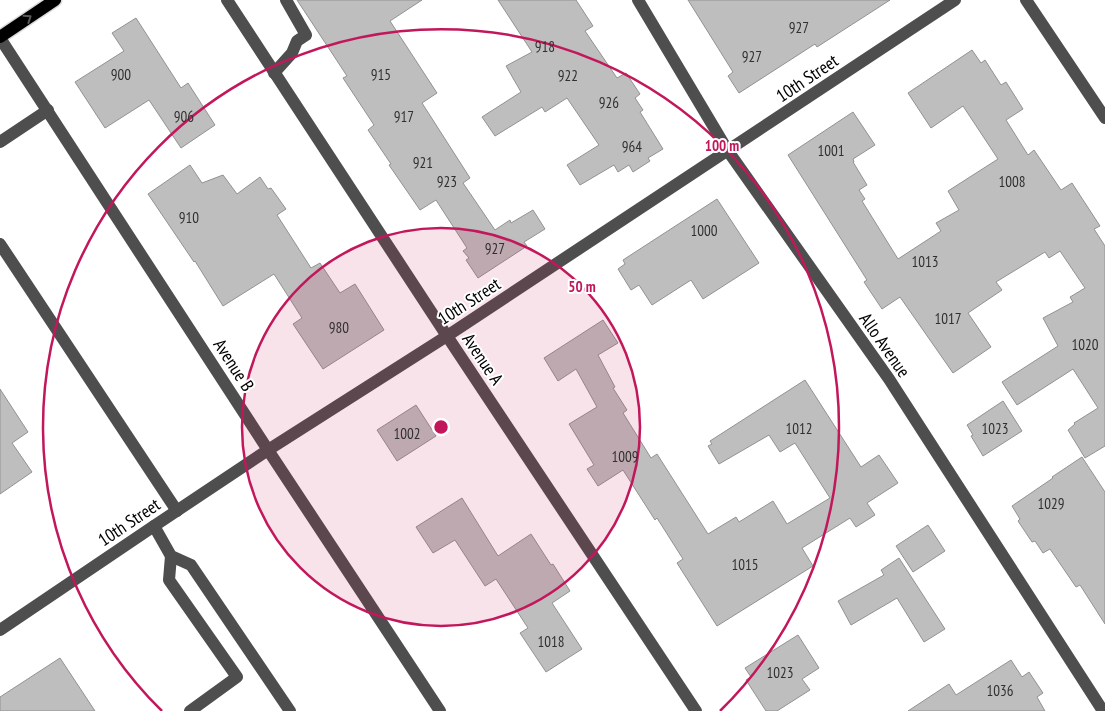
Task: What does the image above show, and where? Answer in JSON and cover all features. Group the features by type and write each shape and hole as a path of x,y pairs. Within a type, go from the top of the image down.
{"main road":[{"path":"0,37 55,0"}],"street":[{"name":"Avenue A","path":"227,0 696,711"},
{"path":"274,72 292,53 297,41 306,35 286,0"},
{"name":"Allo Avenue","path":"638,0 728,151 888,379 1103,711"},
{"name":"10th Street","path":"0,630 268,450 447,336 956,0"},
{"path":"1026,0 1105,118"},
{"name":"Avenue B","path":"0,37 440,711"},
{"path":"0,142 48,110"},
{"path":"0,244 177,510"},
{"path":"154,526 171,556 169,580 237,678 190,711"},
{"path":"171,556 191,565 290,711"}],"building":[{"path":"297,0 422,0 390,21 437,93 422,103 470,178 463,183 495,230 510,220 511,223 533,210 545,229 524,242 527,246 478,278 466,260 469,258 463,251 467,248 436,200 420,210 389,165 391,164 368,130 374,125 343,78 347,76"},
{"path":"498,0 576,0 593,26 585,31 617,78 626,73 640,94 635,98 643,110 640,112 663,149 648,158 650,161 633,172 629,165 618,172 614,165 580,185 567,165 599,145 567,98 545,112 542,107 495,136 482,117 521,92 506,66 532,52"},
{"path":"688,0 890,0 817,47 815,44 739,93 728,76 733,72"},
{"path":"136,18 181,88 188,83 215,125 181,148 149,100 105,128 75,82 124,51 112,33"},
{"path":"972,50 981,63 985,60 1001,85 1006,82 1023,109 1006,120 1028,155 1034,150 1061,190 1072,183 1100,226 1094,229 1105,246 1105,446 1085,458 1068,430 1074,423 1098,408 1073,369 1017,405 1002,382 1058,346 1043,318 1073,302 1070,297 1085,288 1060,251 1049,258 1045,252 996,282 1002,290 968,313 991,347 953,373 900,297 882,309 864,282 867,280 788,155 853,112 875,145 853,159 867,185 859,190 865,199 862,201 898,259 941,231 936,223 959,210 948,191 998,159 963,106 931,128 908,93"},
{"path":"190,165 202,183 223,175 237,194 260,177 268,189 271,188 286,209 277,215 311,268 320,263 340,293 355,284 384,330 323,369 293,324 302,318 274,274 223,306 195,261 148,194"},
{"path":"717,199 759,263 703,299 691,280 652,305 639,285 631,290 618,269 625,264 623,260"},
{"path":"603,320 618,343 598,355 615,387 613,388 627,410 623,413 651,458 657,454 708,534 736,517 739,522 773,501 787,524 830,498 795,443 780,452 769,435 719,464 708,446 712,444 710,441 805,380 861,467 879,455 898,483 867,503 875,515 856,527 850,518 802,548 813,566 717,626 677,563 683,559 623,470 598,486 587,469 594,465 569,424 597,407 576,369 558,381 544,358"},
{"path":"0,389 28,432 12,443 32,472 0,494"},
{"path":"1003,401 1022,431 983,456 967,425"},
{"path":"416,405 436,436 397,461 377,430"},
{"path":"1082,457 1105,492 1105,624 1080,585 1076,587 1050,549 1043,553 1035,541 1032,542 1018,521 1020,519 1012,506"},
{"path":"462,498 498,556 531,534 570,591 552,603 582,649 546,672 520,633 528,628 496,579 485,586 455,540 433,553 416,527"},
{"path":"928,525 945,551 913,572 896,546"},
{"path":"899,558 945,629 924,642 897,598 851,625 838,601 884,575 881,570"},
{"path":"798,635 819,668 802,679 810,690 777,711 766,711 746,680 751,677 745,668"},
{"path":"60,658 95,711 0,711 0,697"},
{"path":"1011,660 1022,677 1029,672 1043,693 1037,697 1045,711 908,711 949,684 956,695"}]}
